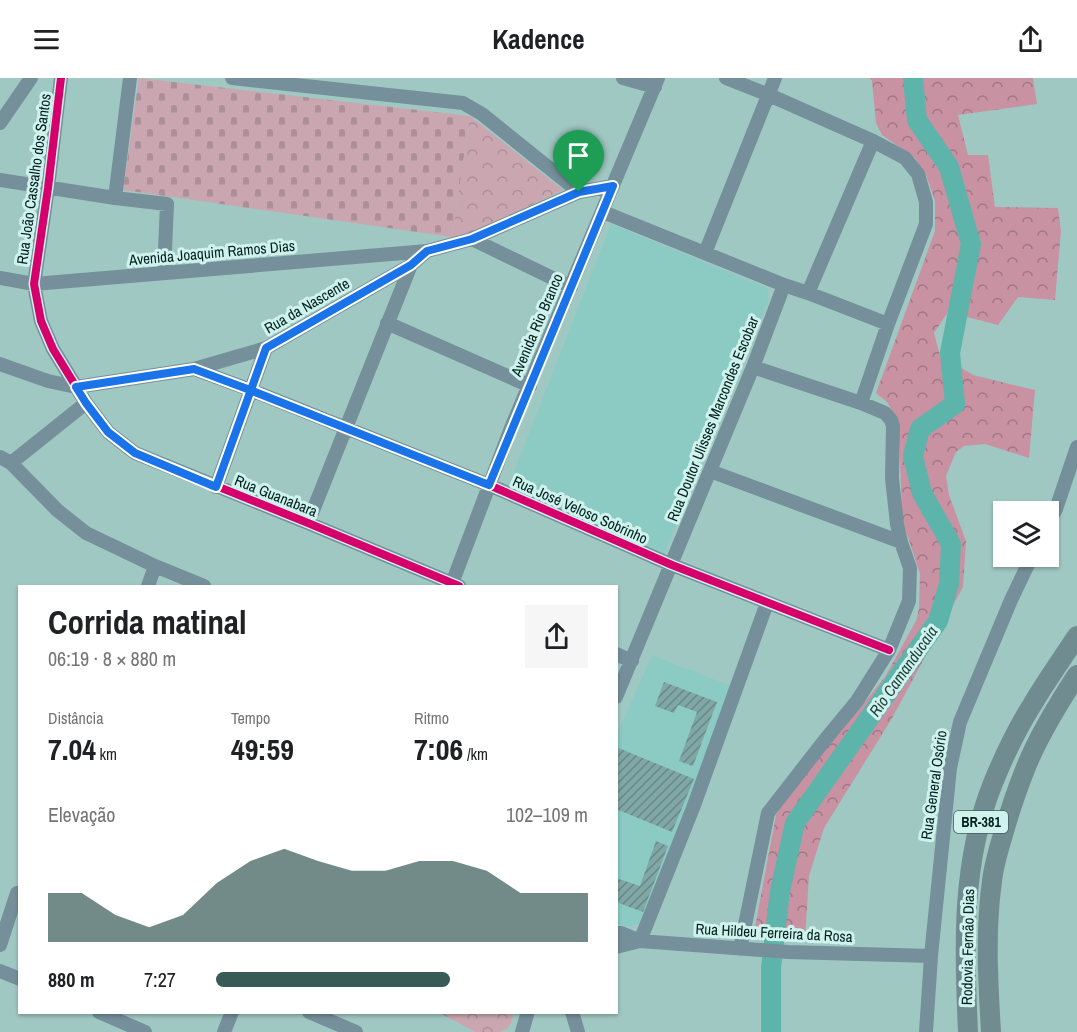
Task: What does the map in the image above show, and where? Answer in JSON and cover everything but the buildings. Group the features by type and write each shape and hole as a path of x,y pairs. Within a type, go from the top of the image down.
{"highway":[{"name":"Rodovia Fernão Dias","path":"968,1032 965,920 969,876 979,828 993,785 1011,744 1031,705 1077,636"},
{"name":"Rodovia Fernão Dias","path":"991,1032 987,966 992,878 1013,802 1027,765 1056,708 1077,675"}],"street":[{"path":"0,123 31,78"},
{"name":"Rua João Cassalho dos Santos","path":"34,284 61,78"},
{"path":"115,198 130,78"},
{"path":"232,78 464,103 482,114 579,192"},
{"path":"623,78 657,82"},
{"path":"726,78 873,141 905,158 918,174 926,202 926,224 861,403"},
{"path":"705,253 775,78"},
{"name":"Avenida Rio Branco","path":"454,585 489,485 657,82"},
{"path":"807,293 873,141"},
{"path":"0,180 167,204 164,273"},
{"name":"Rua da Nascente","path":"0,364 48,381 76,387 194,369 266,348 411,265 427,251 472,239 579,192 613,186"},
{"path":"603,212 888,324"},
{"path":"472,239 571,287"},
{"name":"Avenida Joaquim Ramos Dias","path":"0,278 34,284 427,251"},
{"path":"308,523 411,265"},
{"name":"Rua Guanabara","path":"34,284 42,321 52,349 86,403 108,432 135,453 308,523 452,585"},
{"name":"Rua Doutor Ulisses Marcondes Escobar","path":"618,692 753,367 784,285"},
{"path":"387,323 530,386"},
{"path":"216,487 266,348"},
{"path":"740,949 768,813 857,701 889,650 909,601 910,568 897,524 892,478 893,426 891,420 885,413 861,403 753,367"},
{"name":"Rua José Veloso Sobrinho","path":"194,369 489,485 672,565 889,650"},
{"path":"86,403 6,460 57,510 86,533 202,585"},
{"path":"1059,501 1077,447"},
{"path":"710,471 901,542"},
{"path":"148,585 155,566"},
{"name":"Rua General Osório","path":"926,1032 931,956 950,768 960,722 1027,567"},
{"path":"618,933 640,941 693,808 767,603"},
{"path":"618,655 632,661"},
{"path":"0,945 18,893"},
{"name":"Rua Hildeu Ferreira da Rosa","path":"618,946 640,941 788,952 931,956"},
{"path":"0,971 18,978"},
{"path":"104,1014 145,1032"},
{"path":"224,1032 231,1014"},
{"path":"313,1014 347,1030"},
{"path":"522,1032 526,1014"},
{"path":"573,1014 578,1032"}],"shaded area":[{"path":"611,224 767,288 769,299 664,554 508,487"},
{"path":"652,655 731,686 672,849 642,923 631,926 618,925 618,732"}],"green space":[{"path":"139,78 470,116 452,237 123,190"},
{"path":"870,78 1033,78 1037,104 958,115 968,155 988,155 995,207 1058,208 1061,231 1055,300 1018,297 998,325 948,312 934,333 940,355 973,375 1035,390 1029,458 985,444 964,446 956,452 946,476 949,495 966,541 963,587 891,720 824,828 809,876 805,939 753,938 776,815 794,786 885,677 916,621 919,609 920,574 902,519 899,425 888,403 876,393 935,231 935,201 926,175 915,158 882,135 876,123"},
{"path":"470,116 563,190 471,233 452,237"},
{"path":"442,1014 513,1014 512,1022 507,1029 500,1032 475,1032"}],"waterway":[{"name":"Rio Camanducaia","path":"771,1032 771,968 780,891 795,823 938,621 949,584 951,544 922,493 913,456 920,429 955,404 950,353 971,244 949,167 917,120 913,78"}],"cycle path":[{"path":"61,78 34,284 41,321 53,349 86,403 108,432 135,453 457,585"},
{"path":"194,369 489,485 672,565 889,650"}],"route":[{"path":"579,192 472,239 427,251 411,265 266,348 250,390 216,487 135,453 108,432 76,387 194,369 250,390 489,485 613,186 579,192"}]}
